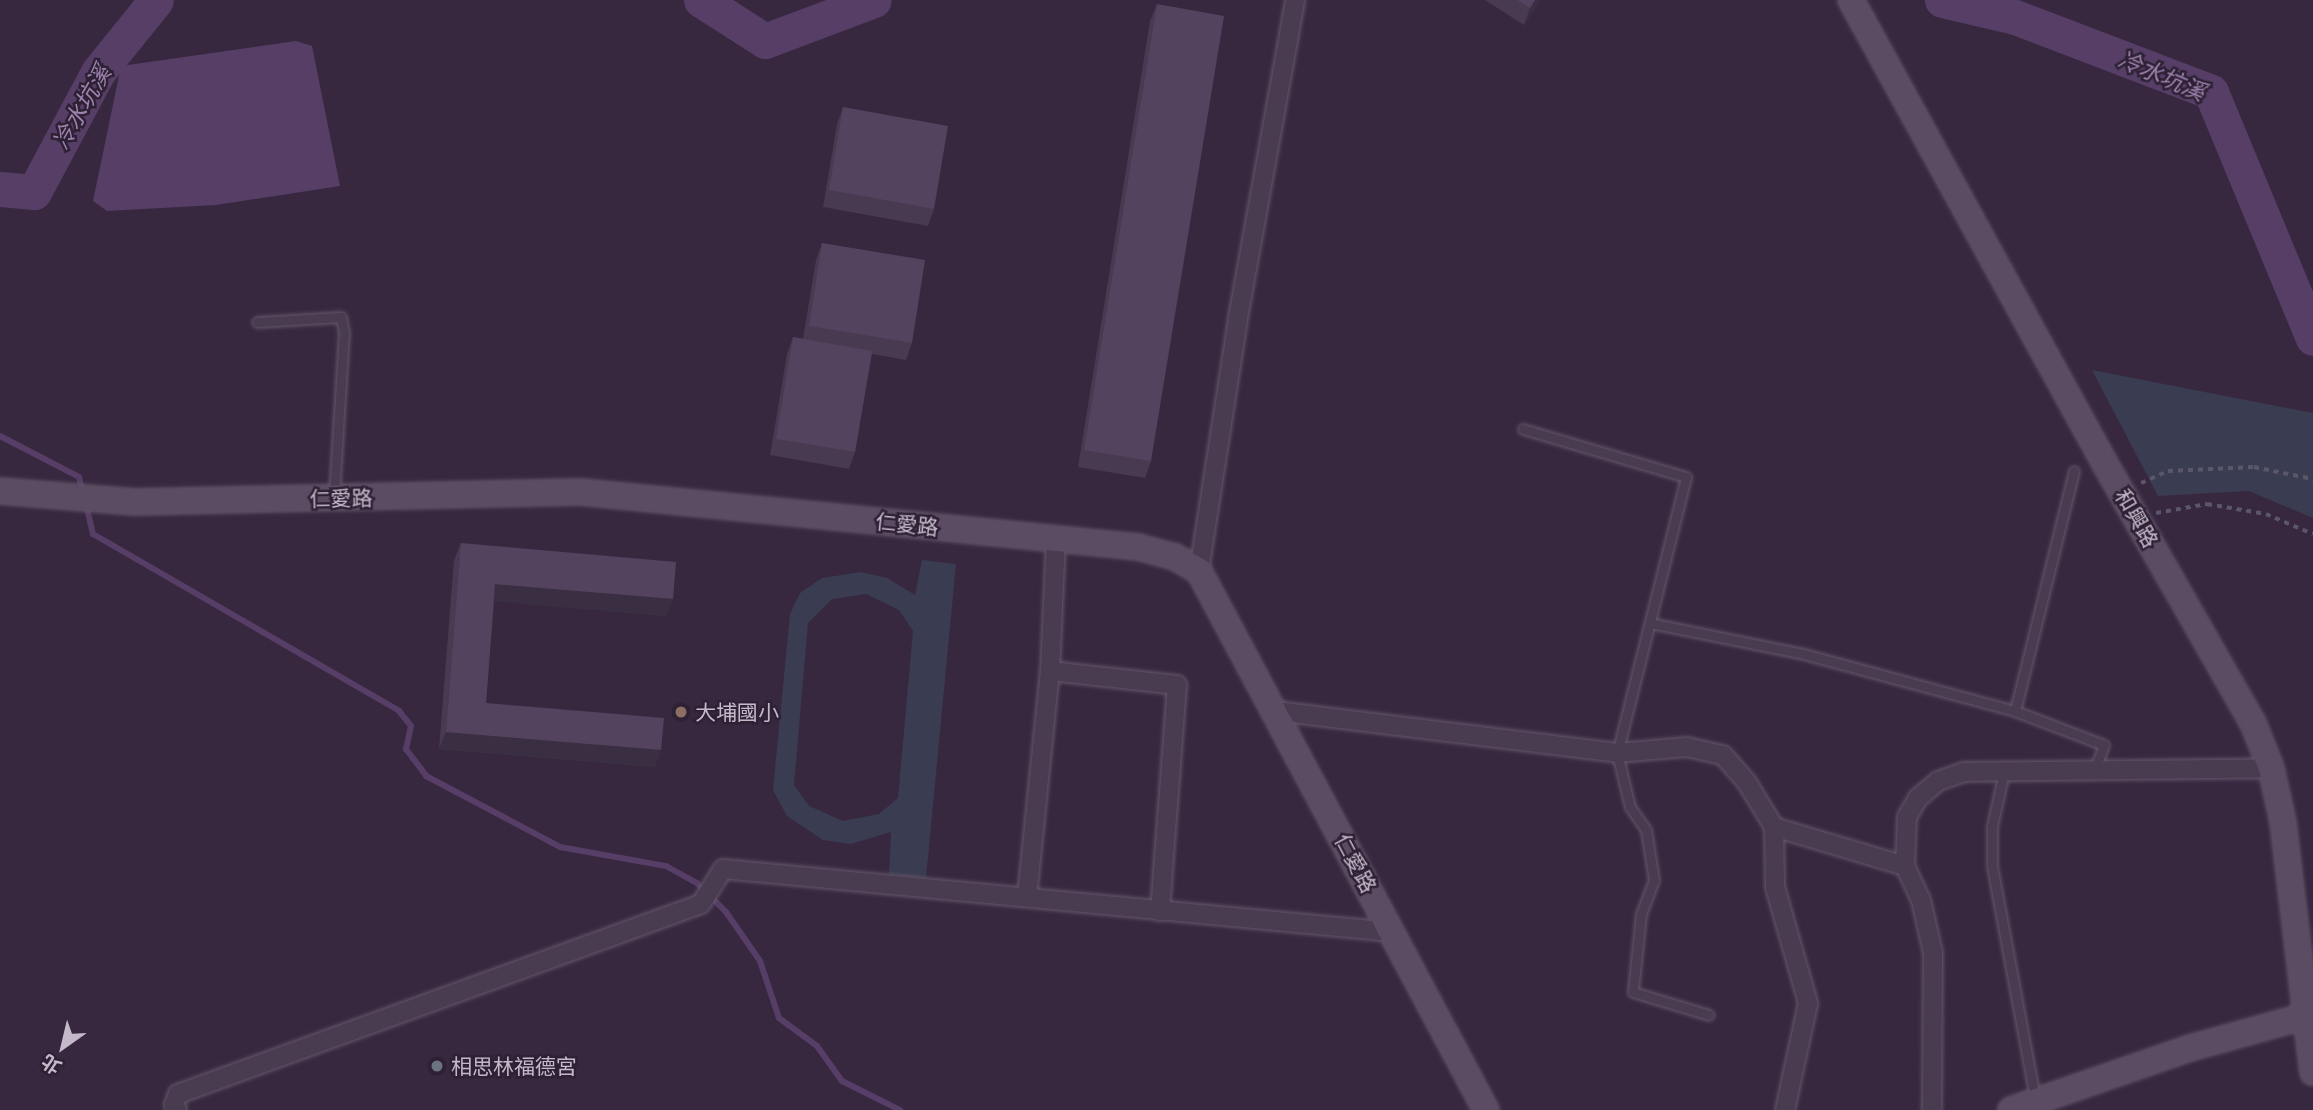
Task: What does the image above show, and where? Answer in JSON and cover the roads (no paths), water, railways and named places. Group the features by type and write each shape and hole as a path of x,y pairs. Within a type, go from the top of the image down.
{"street":[{"path":"1199,571 1238,318 1295,0"},
{"name":"和興路","path":"1852,1 2253,723 2272,768 2283,822 2309,1015 2313,1072"},
{"name":"仁愛路","path":"0,491 135,502 581,492 1138,547 1175,557 1199,571 1276,711 1486,1110"},
{"path":"1027,897 1050,671 1056,539"},
{"path":"1050,671 1177,685 1160,911"},
{"path":"1276,711 1617,752 1687,747 1723,755 1746,781 1774,827 1775,887 1808,1003 1785,1110"},
{"path":"1932,1110 1933,953 1921,900 1905,866 1907,817 1918,798 1938,781 1964,772 2272,768"},
{"path":"1774,827 1905,866"},
{"path":"177,1110 174,1105 178,1094 701,904 723,869 1392,932"},
{"path":"2011,1110 2190,1048 2309,1015"}],"lane":[{"path":"257,322 341,317 344,332 334,498"},
{"path":"1523,429 1686,477 1617,752 1630,807 1646,830 1654,880 1641,914 1633,992 1709,1015"},
{"path":"2015,711 2074,471"},
{"path":"1650,623 1804,654 2015,711 2104,745 2094,771"},
{"path":"2004,772 1992,826 1992,866 2036,1100"}],"waterway":[{"name":"冷水坑溪","path":"0,189 34,192 98,72 156,0"},
{"name":"冷水坑溪","path":"701,0 765,41 874,0"},
{"name":"冷水坑溪","path":"1942,0 2015,17 2211,92 2313,338"},
{"path":"0,436 79,477 82,490"},
{"path":"86,504 93,534 399,711 411,726 406,749 426,776 560,847 666,866 697,883 726,912 760,961 779,1018 817,1046 842,1081 900,1110"}],"place":[{"name":"大埔國小","path":"681,712"},
{"name":"相思林福德宮","path":"437,1066"}]}
